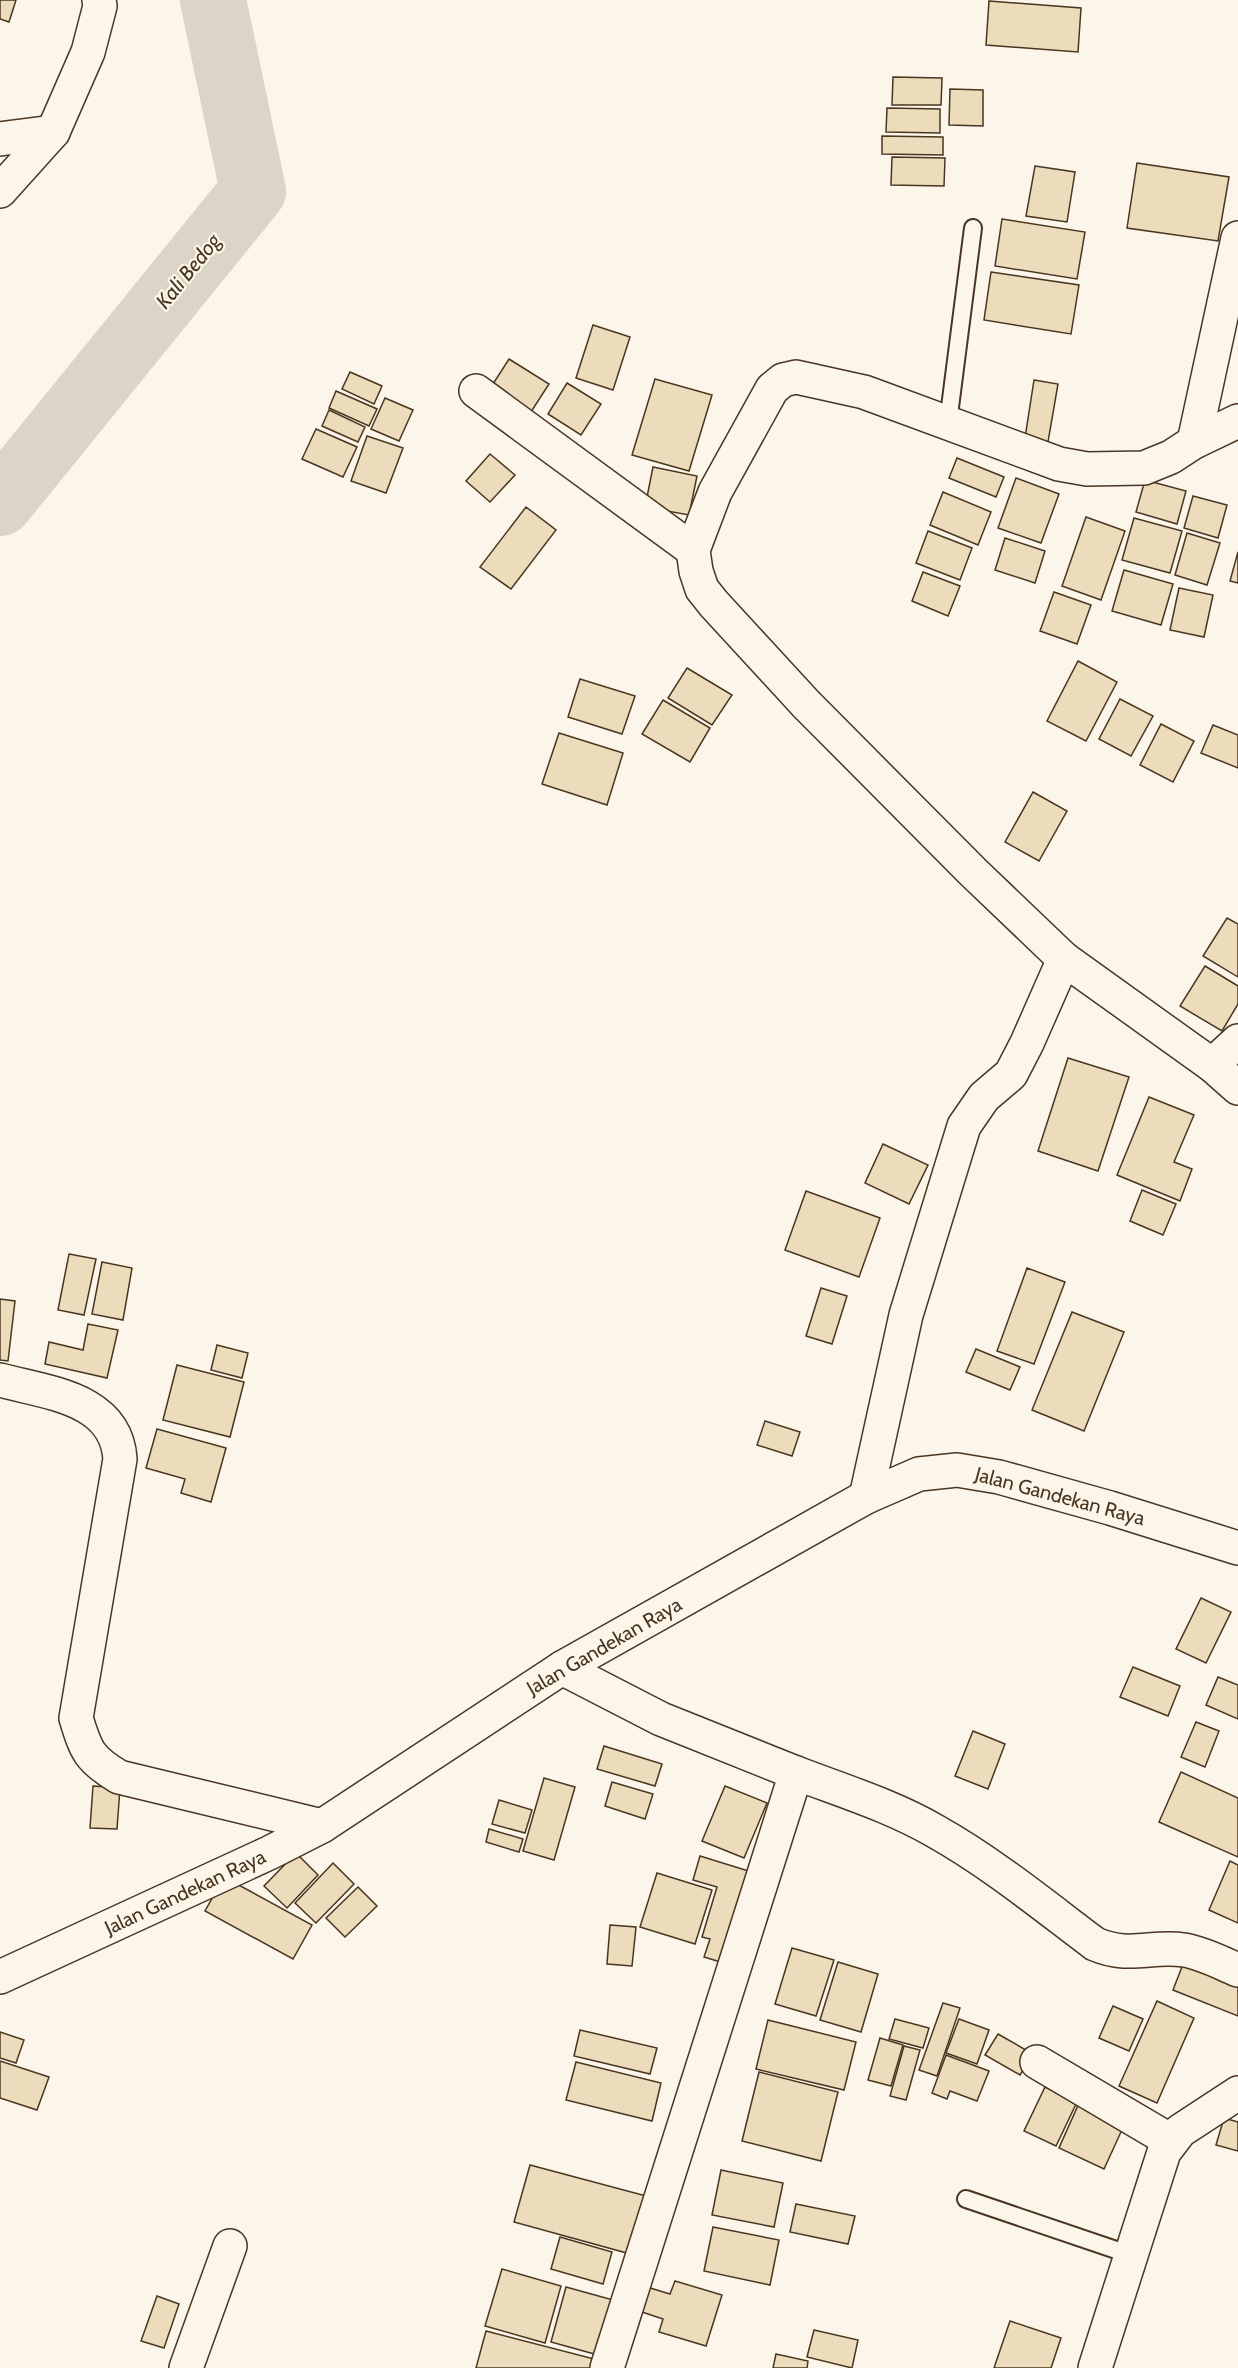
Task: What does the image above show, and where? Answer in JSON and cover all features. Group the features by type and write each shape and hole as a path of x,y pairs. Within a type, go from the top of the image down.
{"street":[{"path":"0,190 53,132 88,52 100,6 99,0"},
{"path":"0,139 53,132"},
{"path":"1194,442 1238,238"},
{"path":"1238,421 1194,442 1171,457 1144,468 1087,469 1059,464 864,392 796,377 783,380 772,389 715,492 693,550 702,589 714,604 815,713 973,872 1064,958 1212,1065 1238,1088"},
{"path":"476,391 693,550"},
{"path":"866,1497 906,1315 964,1126 984,1097 1011,1074 1028,1043 1064,958"},
{"path":"1212,1065 1238,1041"},
{"path":"0,1380 73,1400 102,1417 114,1432 119,1445 120,1459 76,1718 85,1748 99,1765 119,1777 322,1826"},
{"name":"Jalan Gandekan Raya","path":"0,1977 259,1858 322,1826 562,1668 866,1497 920,1474 957,1470 999,1477 1077,1498 1238,1548"},
{"path":"562,1668 660,1719 899,1813 934,1830 977,1856 1095,1944 1111,1951 1129,1953 1165,1949 1185,1950 1238,1970"},
{"path":"608,2368 796,1773"},
{"path":"1037,2062 1171,2141"},
{"path":"1095,2368 1164,2152 1180,2131 1238,2093"},
{"path":"186,2368 230,2246"}],"lane":[{"path":"948,423 973,228"},
{"path":"966,2199 1131,2255"}],"building":[{"path":"0,0 16,0 9,22 0,19"},
{"path":"989,1 1081,8 1078,52 986,45"},
{"path":"893,77 942,78 941,105 892,105"},
{"path":"950,89 983,90 983,126 949,125"},
{"path":"887,108 940,109 940,133 886,132"},
{"path":"882,136 943,137 943,155 882,154"},
{"path":"892,157 945,158 944,186 891,185"},
{"path":"1137,163 1229,177 1218,241 1127,228"},
{"path":"1035,166 1075,172 1067,222 1026,216"},
{"path":"1002,219 1085,232 1077,279 995,266"},
{"path":"991,272 1079,285 1071,334 984,320"},
{"path":"593,325 630,337 613,390 576,378"},
{"path":"509,359 549,384 531,412 491,387"},
{"path":"350,372 382,386 374,404 342,389"},
{"path":"655,379 712,395 689,471 632,455"},
{"path":"1034,380 1058,384 1048,442 1025,438"},
{"path":"567,383 601,404 581,435 548,414"},
{"path":"336,391 377,409 369,426 329,408"},
{"path":"385,398 413,410 399,441 371,429"},
{"path":"329,410 365,427 358,442 322,426"},
{"path":"316,429 357,447 343,477 302,459"},
{"path":"367,436 403,448 386,493 351,481"},
{"path":"490,454 515,475 490,502 466,481"},
{"path":"957,458 1004,477 996,497 949,478"},
{"path":"653,467 697,476 689,515 645,507"},
{"path":"1016,478 1059,494 1041,543 998,528"},
{"path":"1145,480 1186,491 1177,524 1136,512"},
{"path":"943,492 991,512 978,545 930,525"},
{"path":"1193,496 1227,505 1218,538 1184,528"},
{"path":"526,507 556,530 511,589 480,567"},
{"path":"1086,517 1125,531 1101,600 1062,586"},
{"path":"1134,518 1182,531 1170,573 1122,560"},
{"path":"928,531 972,548 960,580 916,563"},
{"path":"1187,533 1220,543 1207,585 1175,575"},
{"path":"1005,538 1045,551 1035,583 995,570"},
{"path":"1238,552 1238,583 1230,581"},
{"path":"1124,570 1173,584 1161,625 1112,611"},
{"path":"923,572 960,586 948,616 912,601"},
{"path":"1179,588 1213,595 1204,637 1170,630"},
{"path":"1054,592 1091,605 1077,644 1040,631"},
{"path":"1078,661 1117,682 1086,741 1047,721"},
{"path":"687,668 732,695 712,725 668,698"},
{"path":"580,679 635,696 622,734 568,717"},
{"path":"1120,699 1153,716 1131,756 1099,739"},
{"path":"663,700 710,728 690,762 642,734"},
{"path":"1161,724 1194,741 1173,782 1140,765"},
{"path":"1213,725 1238,735 1238,768 1201,753"},
{"path":"559,733 623,753 607,805 542,784"},
{"path":"1033,792 1067,811 1039,861 1005,842"},
{"path":"1227,918 1238,924 1238,977 1203,956"},
{"path":"1205,966 1238,986 1238,1004 1222,1031 1180,1006"},
{"path":"1068,1058 1129,1077 1098,1171 1038,1151"},
{"path":"1149,1097 1194,1115 1174,1162 1192,1169 1180,1201 1117,1175"},
{"path":"883,1144 928,1165 909,1204 865,1183"},
{"path":"1142,1190 1176,1204 1163,1235 1130,1221"},
{"path":"806,1191 880,1218 859,1277 785,1250"},
{"path":"69,1254 96,1259 84,1315 58,1310"},
{"path":"102,1262 132,1268 123,1320 92,1314"},
{"path":"1027,1268 1065,1282 1034,1364 997,1351"},
{"path":"821,1288 847,1296 832,1344 806,1336"},
{"path":"0,1299 15,1301 8,1361 0,1360"},
{"path":"1072,1312 1124,1332 1084,1431 1032,1410"},
{"path":"88,1324 118,1330 107,1378 45,1364 49,1342 83,1350"},
{"path":"217,1345 248,1353 242,1378 211,1370"},
{"path":"976,1349 1020,1367 1010,1390 966,1372"},
{"path":"177,1365 244,1382 230,1437 163,1420"},
{"path":"765,1421 800,1432 792,1456 757,1445"},
{"path":"157,1429 226,1448 211,1502 181,1493 185,1479 146,1468"},
{"path":"1201,1598 1231,1612 1206,1663 1176,1649"},
{"path":"1133,1667 1180,1686 1168,1716 1120,1697"},
{"path":"1218,1677 1238,1685 1238,1719 1206,1705"},
{"path":"1196,1722 1219,1731 1205,1767 1181,1757"},
{"path":"973,1731 1005,1744 988,1789 955,1776"},
{"path":"604,1746 662,1764 655,1786 597,1769"},
{"path":"1181,1772 1238,1798 1238,1857 1159,1822"},
{"path":"544,1778 575,1787 554,1860 523,1851"},
{"path":"612,1782 653,1794 645,1819 605,1806"},
{"path":"93,1786 120,1788 117,1829 90,1828"},
{"path":"725,1786 767,1803 744,1858 702,1841"},
{"path":"499,1800 532,1810 525,1833 492,1824"},
{"path":"489,1829 523,1839 519,1852 486,1842"},
{"path":"296,1853 318,1875 287,1908 264,1886"},
{"path":"700,1856 755,1873 727,1964 704,1957 710,1939 702,1937 717,1887 693,1880"},
{"path":"1230,1861 1238,1865 1238,1923 1209,1910"},
{"path":"333,1863 354,1884 316,1923 295,1903"},
{"path":"657,1873 712,1890 695,1944 640,1927"},
{"path":"224,1877 312,1925 293,1959 205,1911"},
{"path":"358,1887 377,1906 345,1937 326,1918"},
{"path":"610,1925 636,1927 632,1966 607,1964"},
{"path":"792,1948 834,1960 816,2016 775,2004"},
{"path":"1185,1959 1238,1980 1238,2016 1173,1990"},
{"path":"838,1962 878,1974 861,2032 820,2020"},
{"path":"1157,2001 1194,2018 1157,2103 1119,2086"},
{"path":"943,2003 960,2008 937,2076 919,2070"},
{"path":"1113,2006 1143,2019 1129,2051 1099,2038"},
{"path":"895,2019 929,2028 923,2048 889,2039"},
{"path":"959,2019 989,2030 977,2064 946,2053"},
{"path":"768,2020 856,2042 844,2090 756,2069"},
{"path":"580,2030 657,2048 650,2074 574,2056"},
{"path":"0,2032 24,2040 16,2063 0,2058"},
{"path":"998,2034 1033,2054 1020,2075 985,2055"},
{"path":"880,2038 903,2045 891,2086 868,2080"},
{"path":"904,2046 920,2050 906,2100 890,2096"},
{"path":"946,2055 989,2071 977,2101 950,2091 947,2099 932,2093"},
{"path":"0,2061 49,2077 37,2110 0,2098"},
{"path":"576,2062 661,2083 652,2121 566,2100"},
{"path":"759,2072 838,2092 821,2161 742,2141"},
{"path":"1045,2087 1077,2102 1056,2146 1024,2131"},
{"path":"1080,2101 1126,2121 1104,2169 1059,2148"},
{"path":"1224,2118 1238,2122 1238,2151 1216,2145"},
{"path":"530,2165 650,2197 634,2255 514,2222"},
{"path":"721,2170 783,2183 774,2227 712,2215"},
{"path":"796,2204 855,2216 848,2244 790,2232"},
{"path":"713,2227 779,2240 770,2285 704,2271"},
{"path":"560,2237 612,2252 603,2284 551,2269"},
{"path":"502,2269 561,2286 545,2343 485,2326"},
{"path":"675,2281 722,2295 706,2346 659,2332 663,2319 639,2311 647,2287 670,2294"},
{"path":"566,2287 613,2300 598,2355 551,2342"},
{"path":"157,2296 179,2304 164,2348 141,2341"},
{"path":"1010,2321 1061,2338 1051,2368 994,2368"},
{"path":"814,2330 858,2340 852,2368 807,2357"},
{"path":"486,2331 598,2360 596,2368 476,2368"},
{"path":"776,2354 808,2361 807,2368 773,2368"}],"waterway":[{"name":"Kali Bedog","path":"0,503 253,191 213,0"}]}
